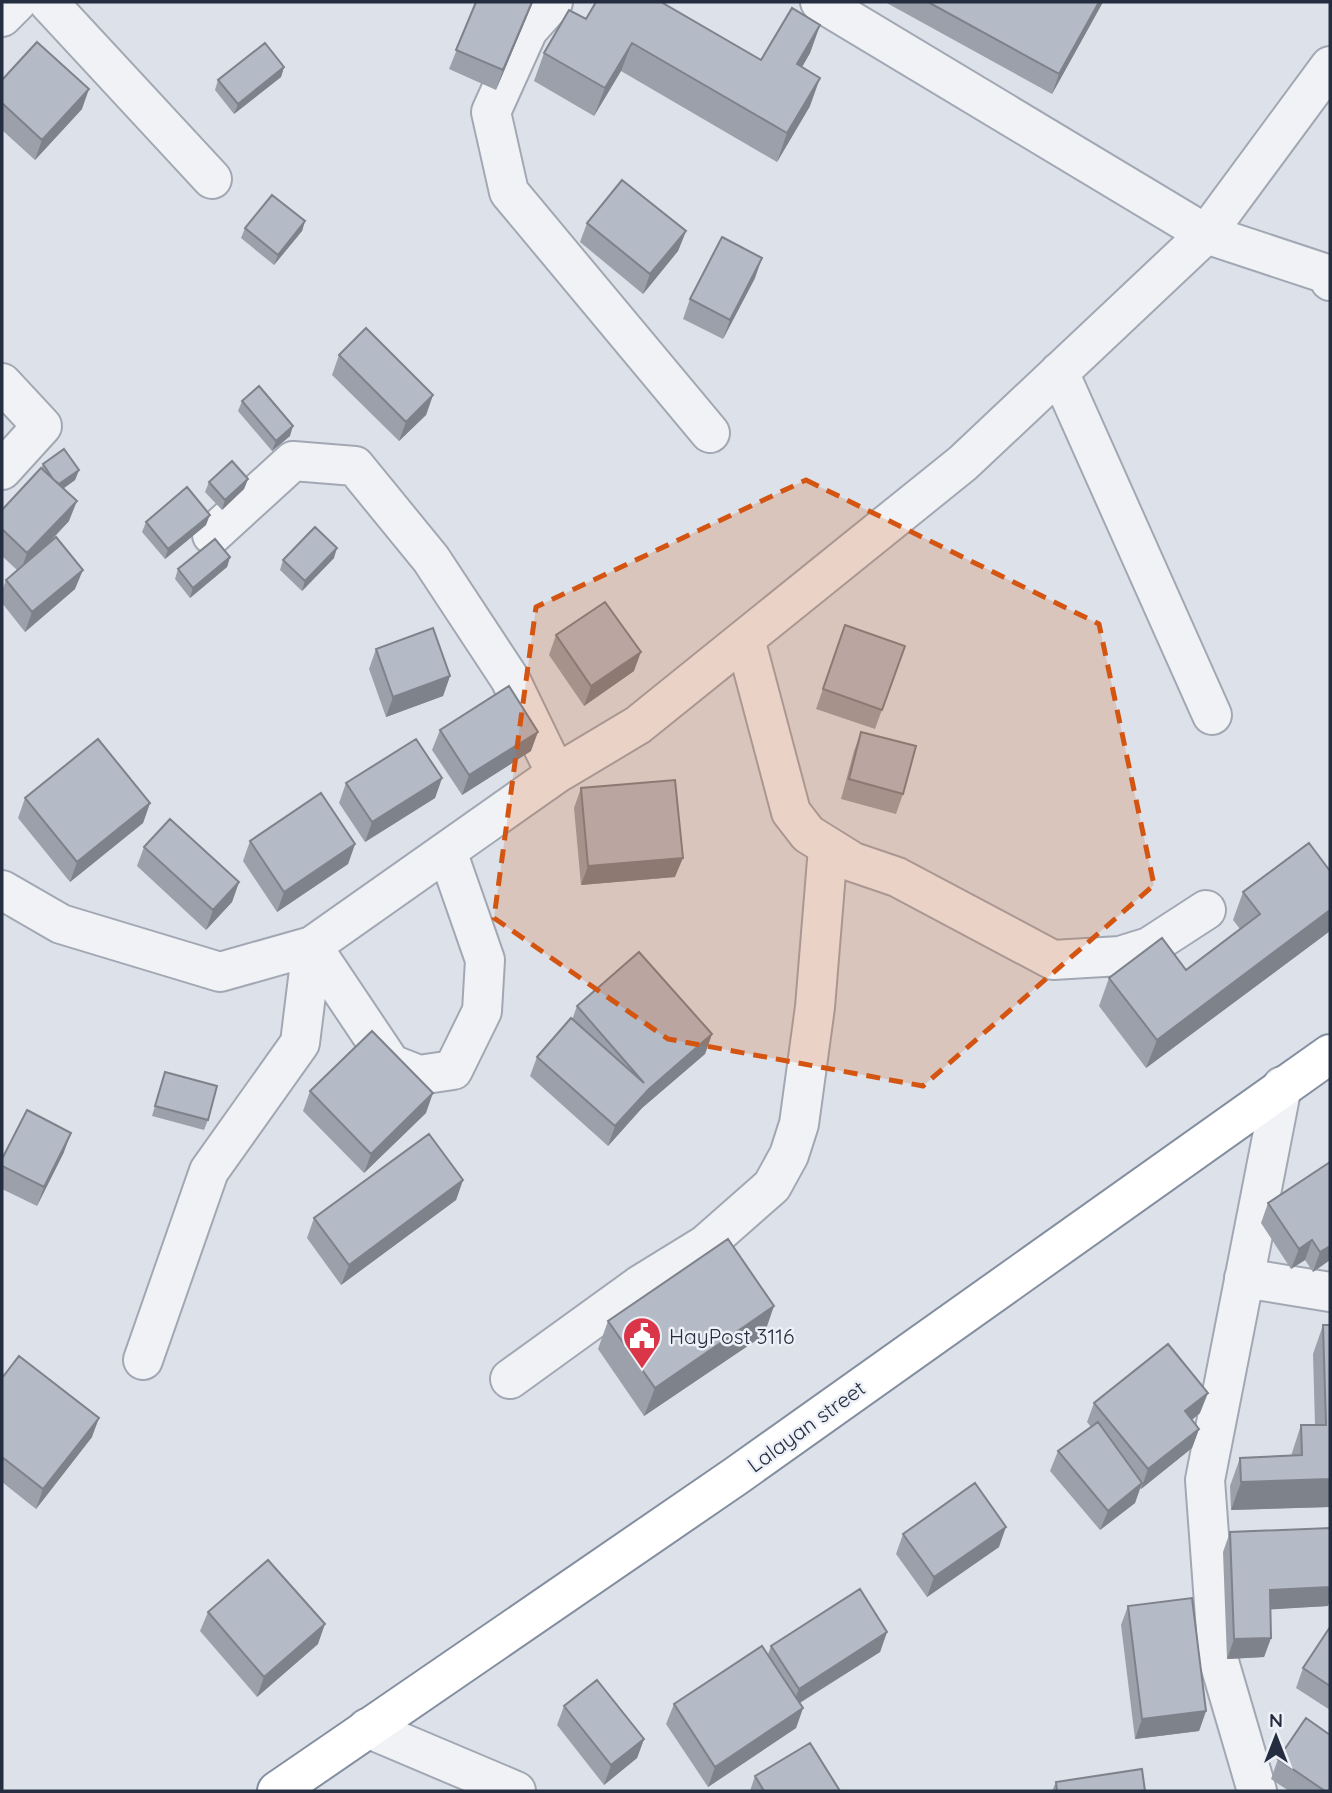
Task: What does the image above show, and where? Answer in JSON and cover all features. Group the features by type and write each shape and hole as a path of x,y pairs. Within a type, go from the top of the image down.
{"highway":[{"name":"Lalayan street","path":"276,1791 736,1476 1330,1054"}],"street":[{"path":"2,17 17,2"},
{"path":"48,2 212,179"},
{"path":"553,2 528,30 491,111 509,192 710,433"},
{"path":"820,2 1206,234 1327,274 1330,281"},
{"path":"2,890 61,924 220,972 312,946 556,774 638,725 964,463 1206,234 1330,66"},
{"path":"1059,372 1212,715"},
{"path":"2,383 42,426 2,470"},
{"path":"212,535 293,461 355,466 431,559 503,668 556,774"},
{"path":"745,639 791,812 808,834 828,848 853,862 897,877 1053,960 1120,957 1149,947 1206,910"},
{"path":"510,1379 640,1285 705,1245 772,1186 789,1155 799,1124 815,1007 828,848"},
{"path":"312,946 391,1064 419,1075 453,1070 482,1011 485,960 447,851"},
{"path":"143,1360 209,1171 300,1043 312,946"},
{"path":"1257,1791 1218,1658 1205,1480 1282,1086"},
{"path":"1244,1278 1330,1292"},
{"path":"367,1728 516,1791"}],"highlighted area":[{"path":"806,480 1099,624 1154,885 923,1086 668,1039 494,918 536,607"}],"building":[{"path":"476,2 532,2 503,70 456,50"},
{"path":"596,2 661,2 761,60 792,8 820,25 797,64 820,78 787,133 632,43 605,88 544,53 569,10 586,19"},
{"path":"928,2 1099,2 1059,74"},
{"path":"37,42 89,89 42,140 2,103 2,80"},
{"path":"265,43 284,67 238,104 218,80"},
{"path":"622,180 686,231 650,274 587,223"},
{"path":"272,195 305,221 278,255 245,228"},
{"path":"722,237 762,258 730,320 690,299"},
{"path":"366,328 433,395 406,422 339,355"},
{"path":"259,386 293,426 276,441 242,401"},
{"path":"64,449 79,470 59,484 43,464"},
{"path":"232,461 248,479 225,500 209,482"},
{"path":"41,468 77,501 27,553 2,529 2,510"},
{"path":"187,487 210,515 168,549 146,522"},
{"path":"315,527 337,548 305,581 283,560"},
{"path":"56,537 83,570 32,612 6,580"},
{"path":"215,539 230,557 193,588 178,569"},
{"path":"605,602 641,652 591,686 556,635"},
{"path":"845,625 905,646 882,710 823,689"},
{"path":"433,628 450,676 393,697 376,649"},
{"path":"509,686 538,732 469,775 440,730"},
{"path":"861,732 916,746 903,794 849,779"},
{"path":"98,739 150,803 77,862 25,798"},
{"path":"416,739 442,778 372,822 346,783"},
{"path":"675,780 683,858 588,866 581,788"},
{"path":"321,793 355,844 284,892 250,841"},
{"path":"170,819 239,882 213,910 144,847"},
{"path":"1309,843 1330,871 1330,910 1157,1040 1109,978 1162,938 1186,970 1260,914 1243,892"},
{"path":"639,952 712,1034 649,1089 615,1126 537,1057 571,1018 644,1083 577,1006"},
{"path":"372,1031 433,1093 371,1154 310,1091"},
{"path":"165,1072 217,1086 208,1120 155,1106"},
{"path":"27,1110 71,1133 44,1187 2,1166 2,1159"},
{"path":"429,1134 463,1180 349,1265 314,1218"},
{"path":"1330,1162 1330,1246 1320,1252 1312,1240 1299,1249 1268,1203"},
{"path":"728,1239 774,1306 655,1388 608,1321"},
{"path":"1323,1325 1330,1325 1330,1479 1241,1482 1240,1458 1302,1455 1301,1425 1326,1425"},
{"path":"1168,1344 1208,1393 1185,1411 1199,1429 1148,1469 1094,1403"},
{"path":"19,1356 99,1418 43,1489 2,1457 2,1378"},
{"path":"1098,1422 1142,1483 1108,1511 1058,1451"},
{"path":"975,1483 1006,1527 934,1577 903,1534"},
{"path":"1330,1528 1330,1587 1270,1590 1271,1638 1234,1639 1230,1532"},
{"path":"268,1560 325,1624 264,1677 208,1612"},
{"path":"860,1589 887,1632 799,1689 771,1646"},
{"path":"1192,1598 1206,1711 1142,1719 1128,1606"},
{"path":"1330,1627 1330,1686 1303,1668"},
{"path":"762,1646 803,1708 715,1767 674,1704"},
{"path":"597,1680 644,1739 611,1765 564,1706"},
{"path":"1306,1718 1330,1735 1330,1791 1325,1791 1278,1759"},
{"path":"810,1743 840,1791 764,1791 755,1776"},
{"path":"1142,1769 1145,1791 1057,1791 1056,1782"}],"place":[{"name":"HayPost 3116","path":"642,1370"}]}
